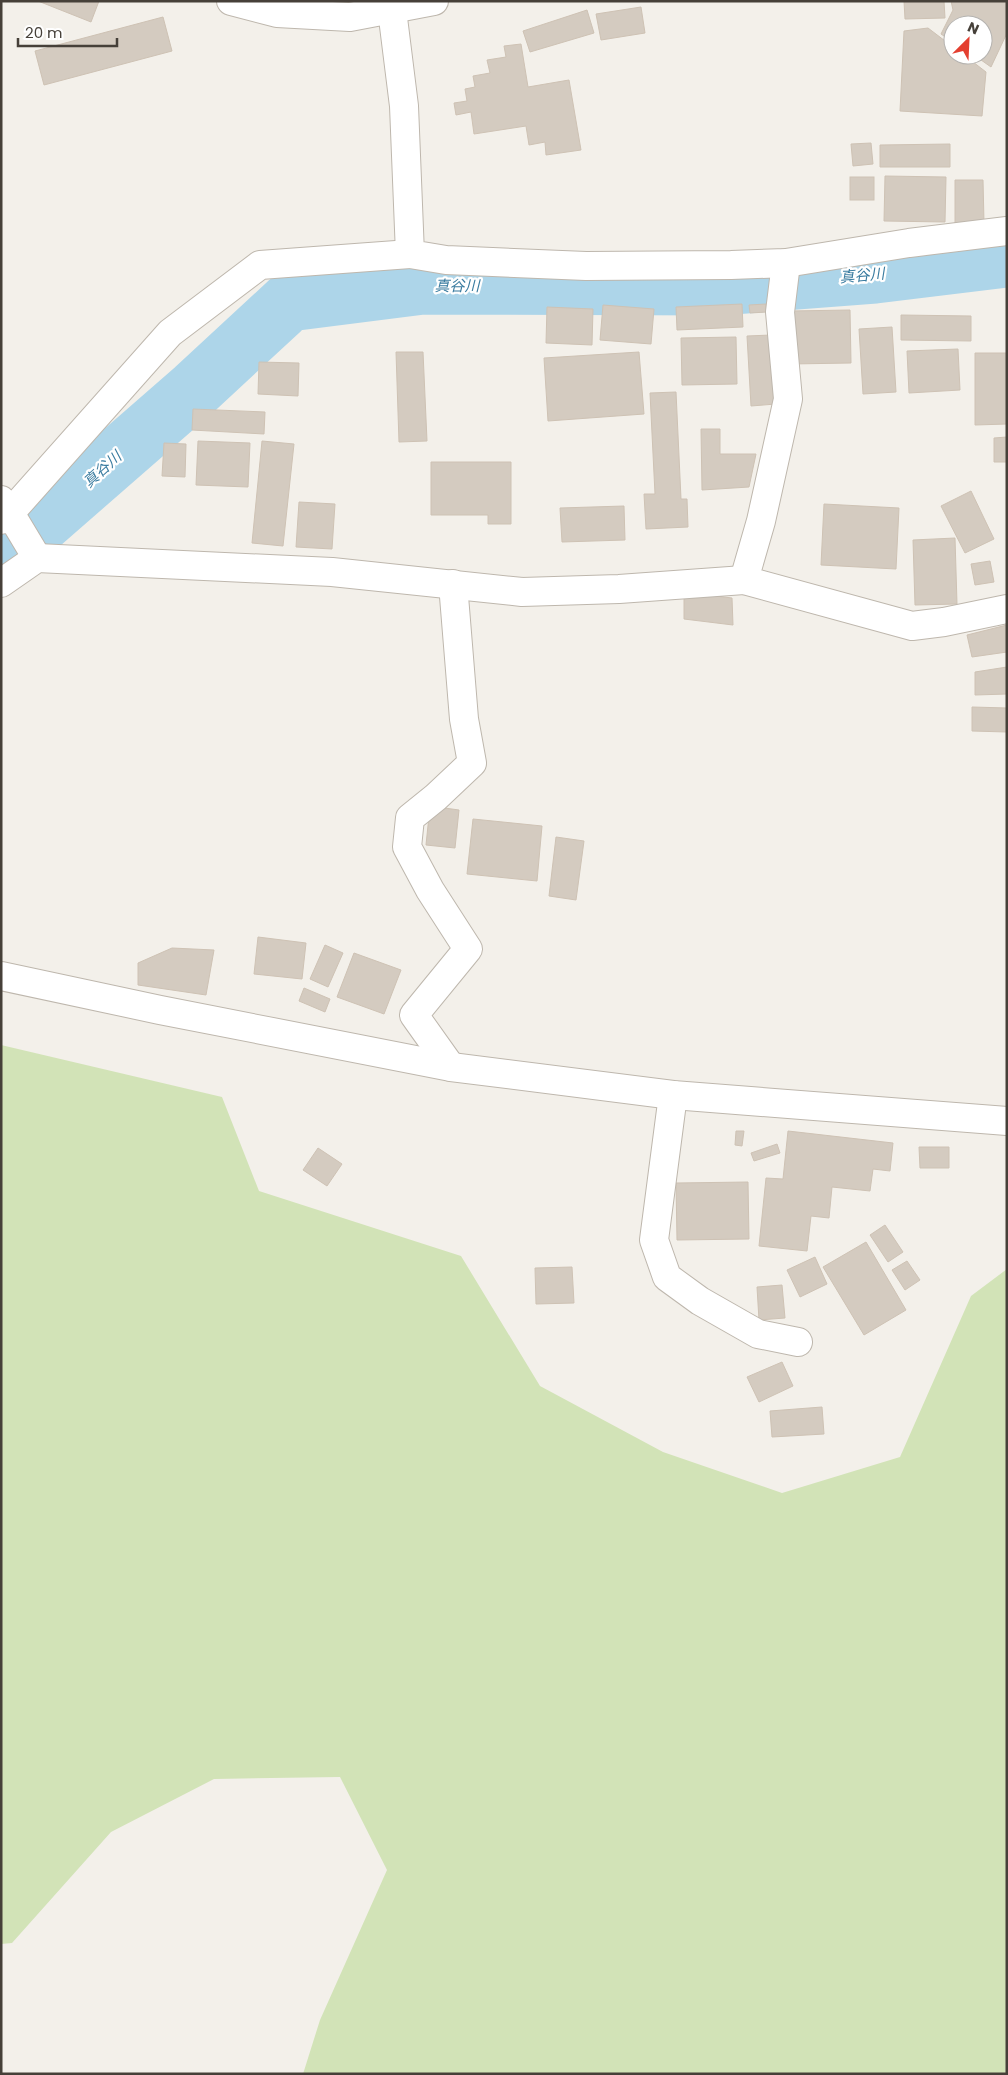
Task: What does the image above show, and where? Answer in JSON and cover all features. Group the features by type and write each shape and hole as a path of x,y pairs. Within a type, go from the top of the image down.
{"street":[{"path":"231,1 277,13 350,17 434,1"},
{"path":"392,10 404,106 410,254"},
{"path":"37,558 4,511 170,333 260,265 410,254 446,260 586,266 786,264 909,243 1007,230"},
{"path":"744,580 762,521 788,399 780,312 786,264"},
{"path":"1,583 37,558 332,572 522,592 619,589 744,580 912,626 944,622 1007,609"},
{"path":"451,1067 414,1015 468,949 430,890 407,847 410,818 436,797 472,763 464,719 453,584"},
{"path":"1,976 160,1010 451,1067 673,1095 1007,1121"},
{"path":"673,1095 654,1240 667,1277 700,1301 758,1334 798,1342"}],"green space":[{"path":"1,1045 222,1097 259,1191 461,1256 540,1386 663,1452 782,1493 900,1457 971,1296 1007,1269 1007,2074 303,2074 320,2020 387,1870 340,1777 214,1779 111,1832 12,1943 1,1944"}],"building":[{"path":"38,1 99,1 91,22"},
{"path":"904,1 944,1 945,15 943,15 943,18 905,19"},
{"path":"951,1 1007,1 1007,33 993,63 993,15 950,15 953,10"},
{"path":"641,7 645,33 601,40 596,14"},
{"path":"587,10 594,33 530,52 523,31"},
{"path":"163,17 172,51 44,85 35,51"},
{"path":"928,28 943,39 943,65 977,65 986,72 982,116 900,111 904,31"},
{"path":"521,44 528,87 569,80 581,150 546,155 545,142 529,145 526,126 474,134 471,112 456,115 454,103 467,101 465,89 475,87 473,76 490,73 487,60 506,57 504,46"},
{"path":"871,143 873,164 853,166 851,144"},
{"path":"950,144 950,167 880,167 880,145"},
{"path":"885,176 946,177 945,222 884,221"},
{"path":"850,177 874,177 874,200 850,200"},
{"path":"955,180 983,180 984,223 955,223"},
{"path":"742,304 743,327 677,330 676,307"},
{"path":"766,304 767,312 750,313 749,305"},
{"path":"603,305 654,309 651,344 600,340"},
{"path":"547,307 593,309 592,345 546,343"},
{"path":"850,310 851,363 790,364 790,311"},
{"path":"901,315 971,316 971,341 901,340"},
{"path":"892,327 896,392 863,394 859,329"},
{"path":"771,335 776,404 751,406 747,336"},
{"path":"736,337 737,384 682,385 681,338"},
{"path":"958,349 960,390 909,393 907,351"},
{"path":"396,352 423,352 427,441 399,442"},
{"path":"639,352 644,414 548,421 544,358"},
{"path":"975,353 1007,353 1007,424 975,425"},
{"path":"259,362 299,363 298,396 258,394"},
{"path":"676,392 681,499 687,499 688,527 646,529 644,494 655,494 650,393"},
{"path":"193,409 265,412 264,434 192,430"},
{"path":"701,429 720,429 720,454 756,454 749,487 702,490"},
{"path":"1007,437 1007,462 994,462 994,438"},
{"path":"198,441 250,443 248,487 196,485"},
{"path":"262,441 294,444 283,546 252,543"},
{"path":"164,443 186,444 185,477 162,476"},
{"path":"431,462 511,462 511,524 488,524 488,515 431,515"},
{"path":"971,491 994,539 965,553 941,506"},
{"path":"299,502 335,504 332,549 296,547"},
{"path":"824,504 899,508 896,569 821,565"},
{"path":"624,506 625,540 562,542 560,508"},
{"path":"955,538 957,604 915,605 913,540"},
{"path":"990,561 994,582 975,585 971,564"},
{"path":"684,592 732,598 733,625 684,619"},
{"path":"1007,625 1007,652 972,657 967,635"},
{"path":"1007,667 1007,694 975,695 975,672"},
{"path":"972,707 1007,708 1007,732 972,731"},
{"path":"430,806 459,810 455,848 426,845"},
{"path":"473,819 542,826 537,881 467,874"},
{"path":"556,837 584,841 576,900 549,896"},
{"path":"258,937 306,943 302,979 254,974"},
{"path":"325,945 343,953 328,987 310,979"},
{"path":"172,948 214,950 206,995 138,985 138,963"},
{"path":"354,953 401,970 384,1014 337,997"},
{"path":"304,988 330,999 325,1012 299,1001"},
{"path":"736,1131 744,1131 742,1146 735,1145"},
{"path":"788,1131 893,1143 890,1171 873,1169 870,1191 832,1187 829,1218 811,1216 807,1251 759,1246 766,1178 783,1179"},
{"path":"777,1144 780,1153 754,1161 751,1153"},
{"path":"919,1147 949,1147 949,1168 920,1168"},
{"path":"318,1148 342,1164 327,1186 303,1170"},
{"path":"748,1182 749,1239 677,1240 676,1183"},
{"path":"885,1225 903,1252 888,1262 870,1235"},
{"path":"866,1242 906,1310 864,1335 823,1267"},
{"path":"815,1257 827,1284 800,1297 787,1270"},
{"path":"907,1261 920,1280 905,1290 892,1270"},
{"path":"572,1267 574,1303 536,1304 535,1268"},
{"path":"782,1285 785,1318 759,1320 757,1287"},
{"path":"782,1362 793,1386 759,1402 747,1377"},
{"path":"822,1407 824,1434 772,1437 770,1411"}],"waterway":[{"name":"真谷川","path":"1,552 38,526 195,389 289,302 423,285 719,286 875,274 1007,258"}]}
